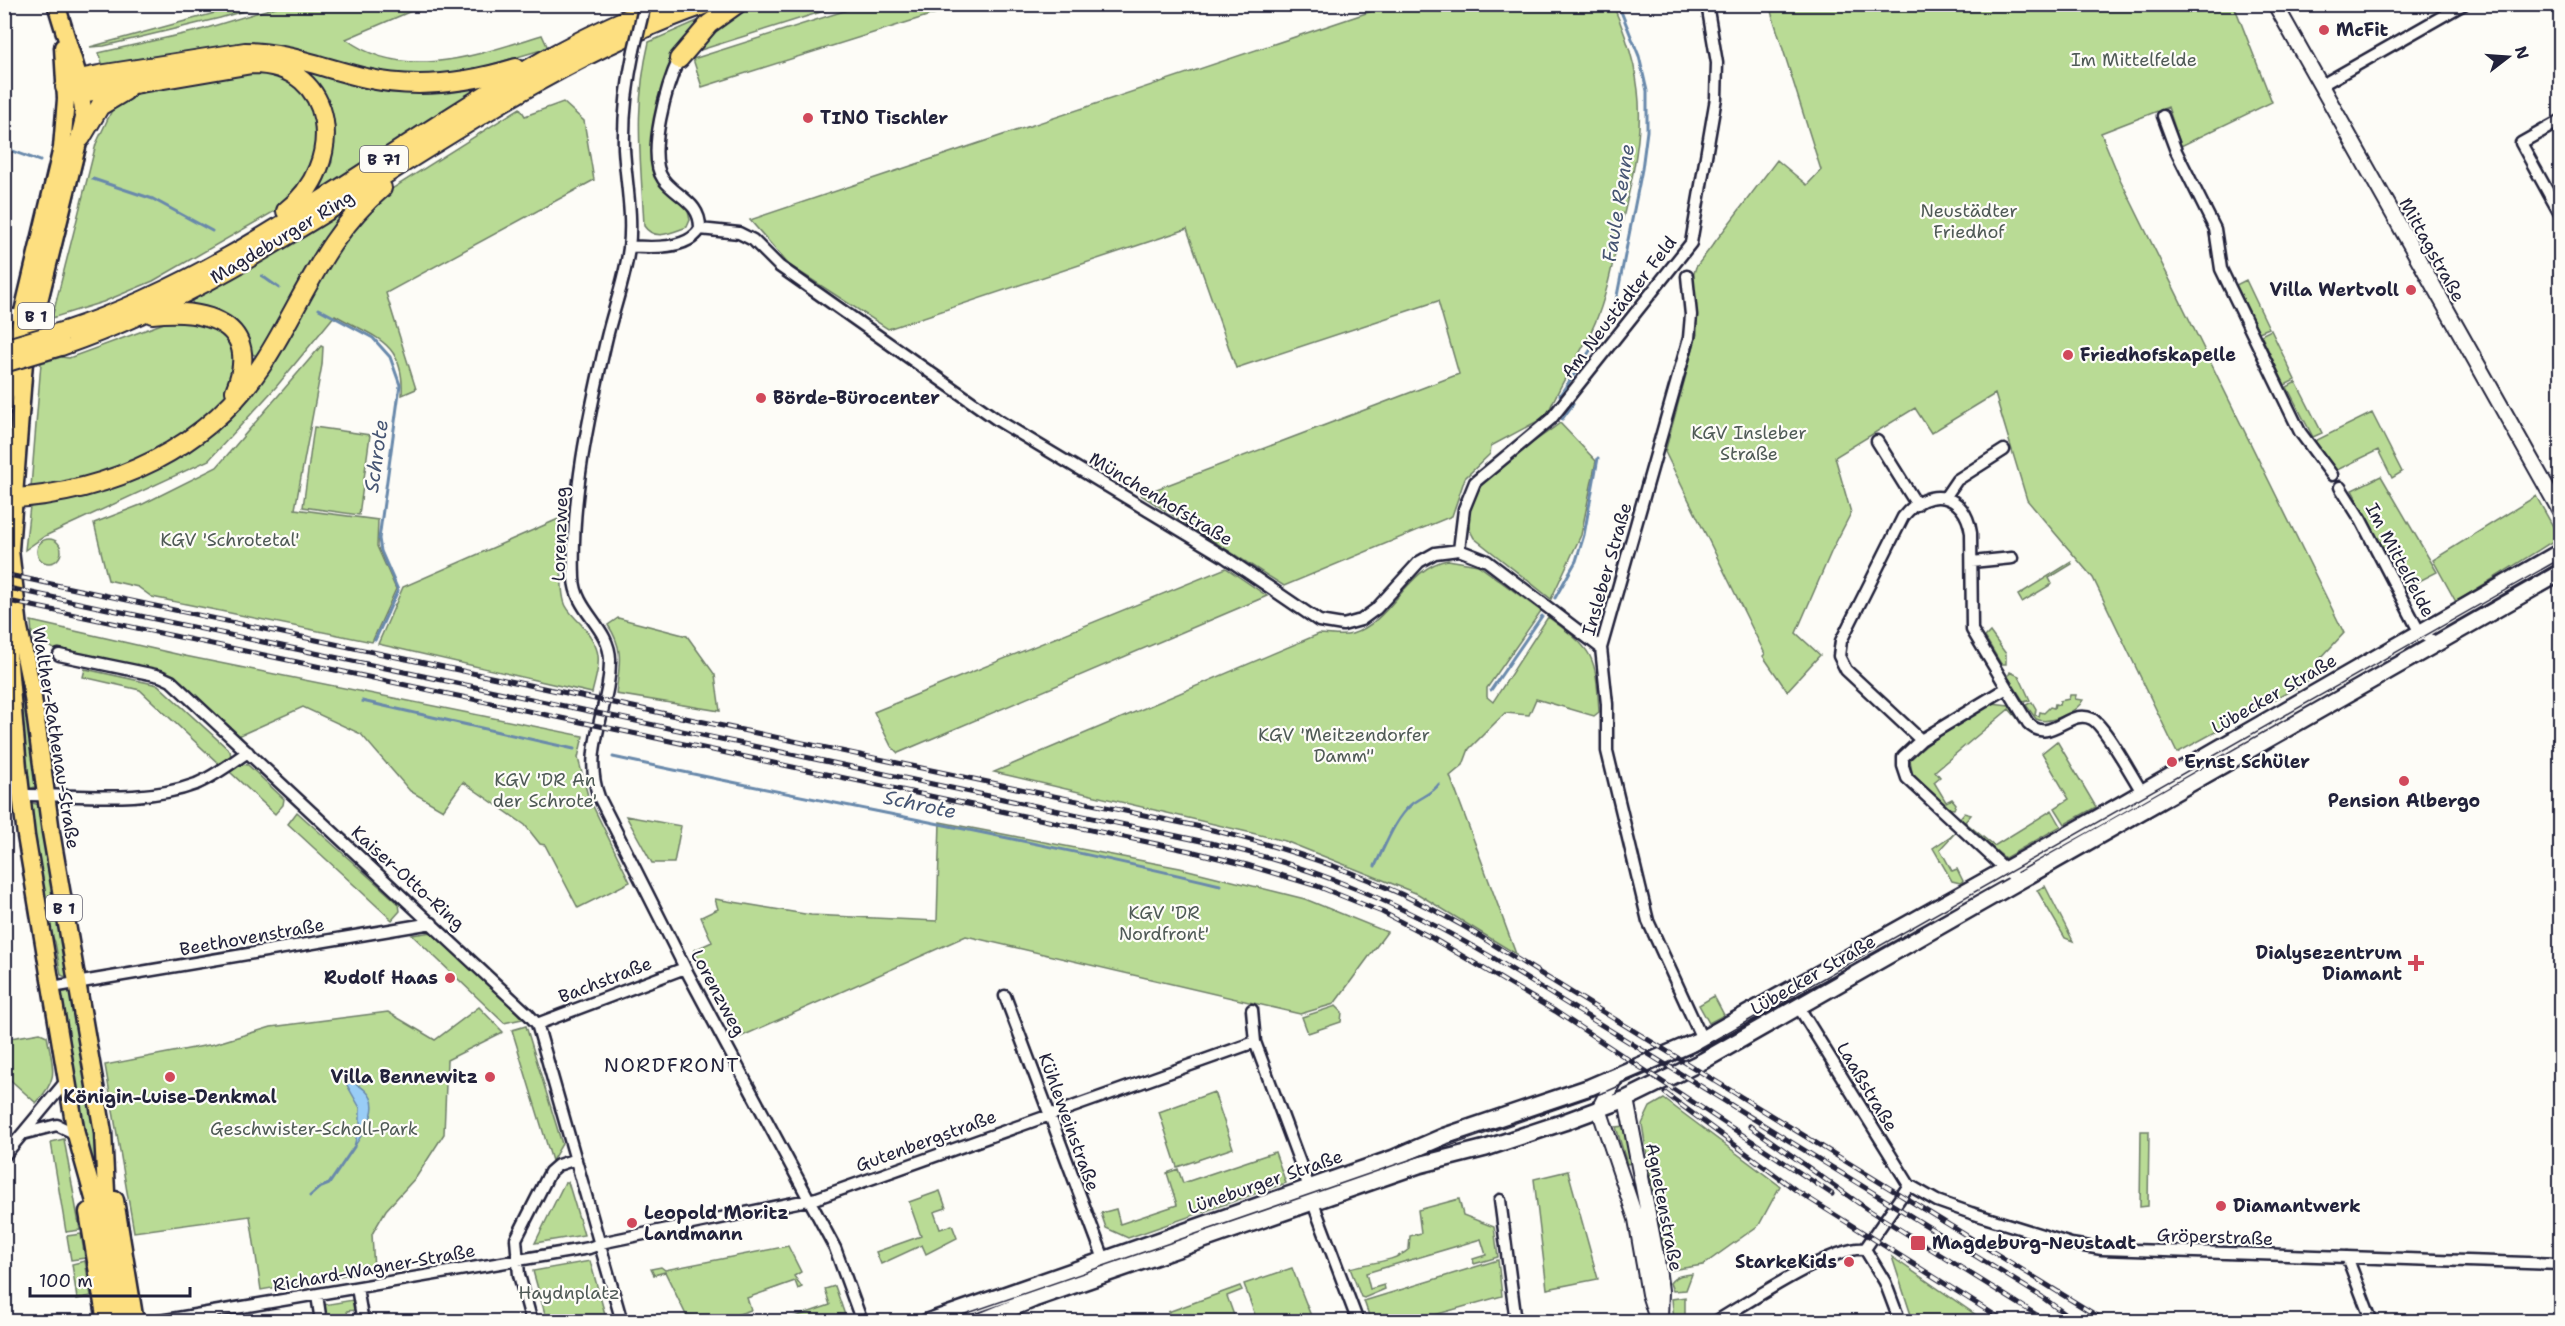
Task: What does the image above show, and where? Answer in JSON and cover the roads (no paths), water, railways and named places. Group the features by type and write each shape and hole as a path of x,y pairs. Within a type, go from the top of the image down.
{"highway":[{"name":"Magdeburger Ring","path":"4,363 136,304 225,258 543,60 665,4"},
{"name":"Magdeburger Ring","path":"4,350 63,338 143,315 224,273 552,72 636,31 706,4"},
{"path":"679,59 709,24 736,4"},
{"path":"75,86 245,52 267,53 369,79 414,84 477,79 543,60"},
{"path":"75,86 143,82 242,65 268,64 298,78 318,106 324,122 326,144 321,166 312,184 296,204 225,258"},
{"path":"81,138 100,106 143,82"},
{"path":"9,498 91,487 132,473 192,438 231,401 267,358 340,229 357,209 423,151"},
{"path":"143,315 199,314 212,317 227,326 238,343 243,360 240,380 231,401"}],"main road":[{"name":"B 1","path":"9,498 24,362 81,138 84,112 75,86 57,6"},
{"name":"B 1","path":"4,406 8,375 60,160 75,86"},
{"name":"Walther-Rathenau-Straße","path":"9,498 11,557 19,628 32,690 46,795 103,1132 109,1252 120,1322"},
{"name":"Lübecker Straße","path":"1626,1099 1703,1061 2012,875 2142,792 2560,552"},
{"name":"Lübecker Straße","path":"1611,1084 1702,1039 2012,875 2560,573"},
{"name":"Walther-Rathenau-Straße","path":"4,607 20,795 76,1136 109,1252"},
{"path":"1611,1084 1626,1099"},
{"name":"Lüneburger Straße","path":"927,1322 1394,1158 1445,1136 1590,1087 1611,1084"},
{"name":"Lüneburger Straße","path":"979,1322 1034,1299 1426,1163 1486,1148 1626,1099"},
{"path":"103,1132 135,1322"},
{"path":"76,1136 106,1322"}],"street":[{"name":"Lorenzweg","path":"645,4 634,50 624,116 629,246 580,464 574,526 574,584 578,601 602,633 609,653 609,676 592,755 595,783 685,968 835,1248 862,1322"},
{"name":"Am Neustädter Feld","path":"1459,550 1465,502 1477,479 1551,418 1691,243 1716,98 1717,63 1707,4"},
{"name":"Mittagstraße","path":"2275,4 2560,511"},
{"path":"2320,86 2464,4"},
{"path":"629,246 669,245 694,236 700,229 694,206 667,184 659,170 663,102 679,59"},
{"path":"2163,116 2176,151 2215,229 2221,269 2300,432 2332,475"},
{"path":"2560,121 2521,144 2560,214"},
{"name":"Münchenhofstraße","path":"700,229 739,233 753,240 791,275 999,421 1225,557 1322,623 1343,625 1361,620 1372,613 1419,562 1440,552 1459,550"},
{"name":"Insleber Straße","path":"1687,276 1691,319 1689,338 1601,648 1607,704 1606,747 1648,921 1702,1039"},
{"path":"4,314 22,315"},
{"path":"1878,441 1917,505"},
{"path":"1946,496 1957,480 2004,450"},
{"name":"Im Mittelfelde","path":"2340,487 2361,520 2420,633 2436,643"},
{"path":"1922,740 1846,670 1841,664 1839,652 1841,641 1903,517 1917,505 1934,497 1946,496 1957,504 1970,524 1972,630 2005,689 2028,723 2037,730 2051,730 2079,717 2094,720 2142,792"},
{"path":"1459,550 1483,559 1601,648"},
{"path":"1972,561 2012,558"},
{"name":"Kaiser-Otto-Ring","path":"59,655 166,678 475,961 537,1023 599,1244"},
{"path":"2005,689 1922,740 1904,757 1903,766 1907,778 2012,875"},
{"path":"20,795 129,795 174,790 205,780 248,752"},
{"name":"Beethovenstraße","path":"77,984 432,923"},
{"name":"Bachstraße","path":"537,1023 685,968"},
{"path":"52,987 77,984"},
{"name":"Kühleweinstraße","path":"1005,996 1104,1259"},
{"name":"Laaßstraße","path":"1798,1005 1909,1185"},
{"path":"1252,1010 1256,1042 1309,1187"},
{"name":"Gutenbergstraße","path":"599,1244 809,1200 1256,1042"},
{"path":"4,1156 26,1133 67,1080"},
{"path":"1599,1109 1611,1084"},
{"name":"Agnetenstraße","path":"1626,1099 1658,1270 1661,1291 1659,1322"},
{"name":"Agnetenstraße","path":"1599,1109 1632,1203 1649,1294 1659,1322"},
{"path":"26,1133 57,1125 76,1136"},
{"path":"532,1322 516,1260 516,1239 550,1172 558,1165 576,1159"},
{"path":"1865,1249 1909,1185"},
{"name":"Gröperstraße","path":"1909,1185 1937,1201 1971,1214 2085,1247 2235,1255 2560,1264"},
{"path":"1500,1200 1516,1322"},
{"path":"1313,1203 1358,1322"},
{"path":"599,1244 622,1322"},
{"name":"Richard-Wagner-Straße","path":"154,1322 599,1244"},
{"path":"1715,1322 1803,1271 1843,1251 1865,1249"},
{"path":"1865,1249 1885,1282 1900,1322"},
{"path":"2347,1257 2372,1322"},
{"path":"357,1288 363,1322"},
{"path":"317,1295 321,1322"}],"water":[{"path":"343,1078 366,1091 373,1106 367,1125 354,1147 360,1122 360,1108"}],"waterway":[{"name":"Faule Renne","path":"1560,395 1604,330 1615,306 1642,169 1647,131 1647,91 1639,56 1618,4"},
{"name":"Schrote","path":"4,148 40,161"},
{"name":"Schrote","path":"93,179 153,199 212,231"},
{"name":"Schrote","path":"262,276 279,288"},
{"name":"Schrote","path":"319,309 373,338 390,357 400,385 379,539 381,551 398,590 375,640"},
{"name":"Faule Renne","path":"1562,419 1573,404"},
{"name":"Faule Renne","path":"1555,598 1576,561 1584,535 1598,458"},
{"name":"Faule Renne","path":"1491,690 1542,616"},
{"name":"Schrote","path":"362,701 574,749"},
{"name":"Schrote","path":"613,757 1069,851 1220,885"},
{"name":"Faule Renne","path":"1375,866 1400,817 1412,804 1430,793 1439,784"},
{"path":"310,1196 319,1188 329,1184 354,1147"}],"tram line":[{"path":"942,1322 1608,1091 1688,1055 2560,559"}],"railway":[{"path":"4,574 1196,826 1267,844 1334,866 1400,893 1465,927 2107,1322"},
{"path":"4,587 1215,844 1324,876 1425,921 1493,958 2042,1297 2076,1322"},
{"path":"4,600 1190,851 1317,886 1382,912 1432,938 1555,1011 1832,1194"},
{"path":"1665,1093 1797,1191 2006,1322"},
{"path":"1750,1126 1867,1209 2048,1322"}],"place":[{"name":"McFit","path":"2324,30"},
{"name":"TINO Tischler","path":"808,118"},
{"name":"Villa Wertvoll","path":"2411,290"},
{"name":"Friedhofskapelle","path":"2068,355"},
{"name":"Börde-Bürocenter","path":"761,398"},
{"name":"Ernst Schüler","path":"2172,762"},
{"name":"Pension Albergo","path":"2404,781"},
{"name":"Dialysezentrum Diamant","path":"2416,963"},
{"name":"Rudolf Haas","path":"450,978"},
{"name":"Königin-Luise-Denkmal","path":"170,1077"},
{"name":"Villa Bennewitz","path":"490,1077"},
{"name":"Diamantwerk","path":"2221,1206"},
{"name":"Leopold Moritz Landmann","path":"632,1223"},
{"name":"Magdeburg-Neustadt","path":"1918,1243"},
{"name":"StarkeKids","path":"1849,1262"}],"district":[{"name":"NORDFRONT","path":"672,1065"}],"park label":[{"name":"Neustädter Friedhof","path":"1969,221"},
{"name":"KGV Insleber Straße","path":"1749,443"},
{"name":"KGV 'Schrotetal'","path":"230,540"},
{"name":"KGV 'Meitzendorfer Damm\"","path":"1344,745"},
{"name":"KGV 'DR An der Schrote'","path":"545,790"},
{"name":"KGV 'DR Nordfront'","path":"1164,923"},
{"name":"Geschwister-Scholl-Park","path":"314,1129"},
{"name":"Haydnplatz","path":"569,1293"}]}
